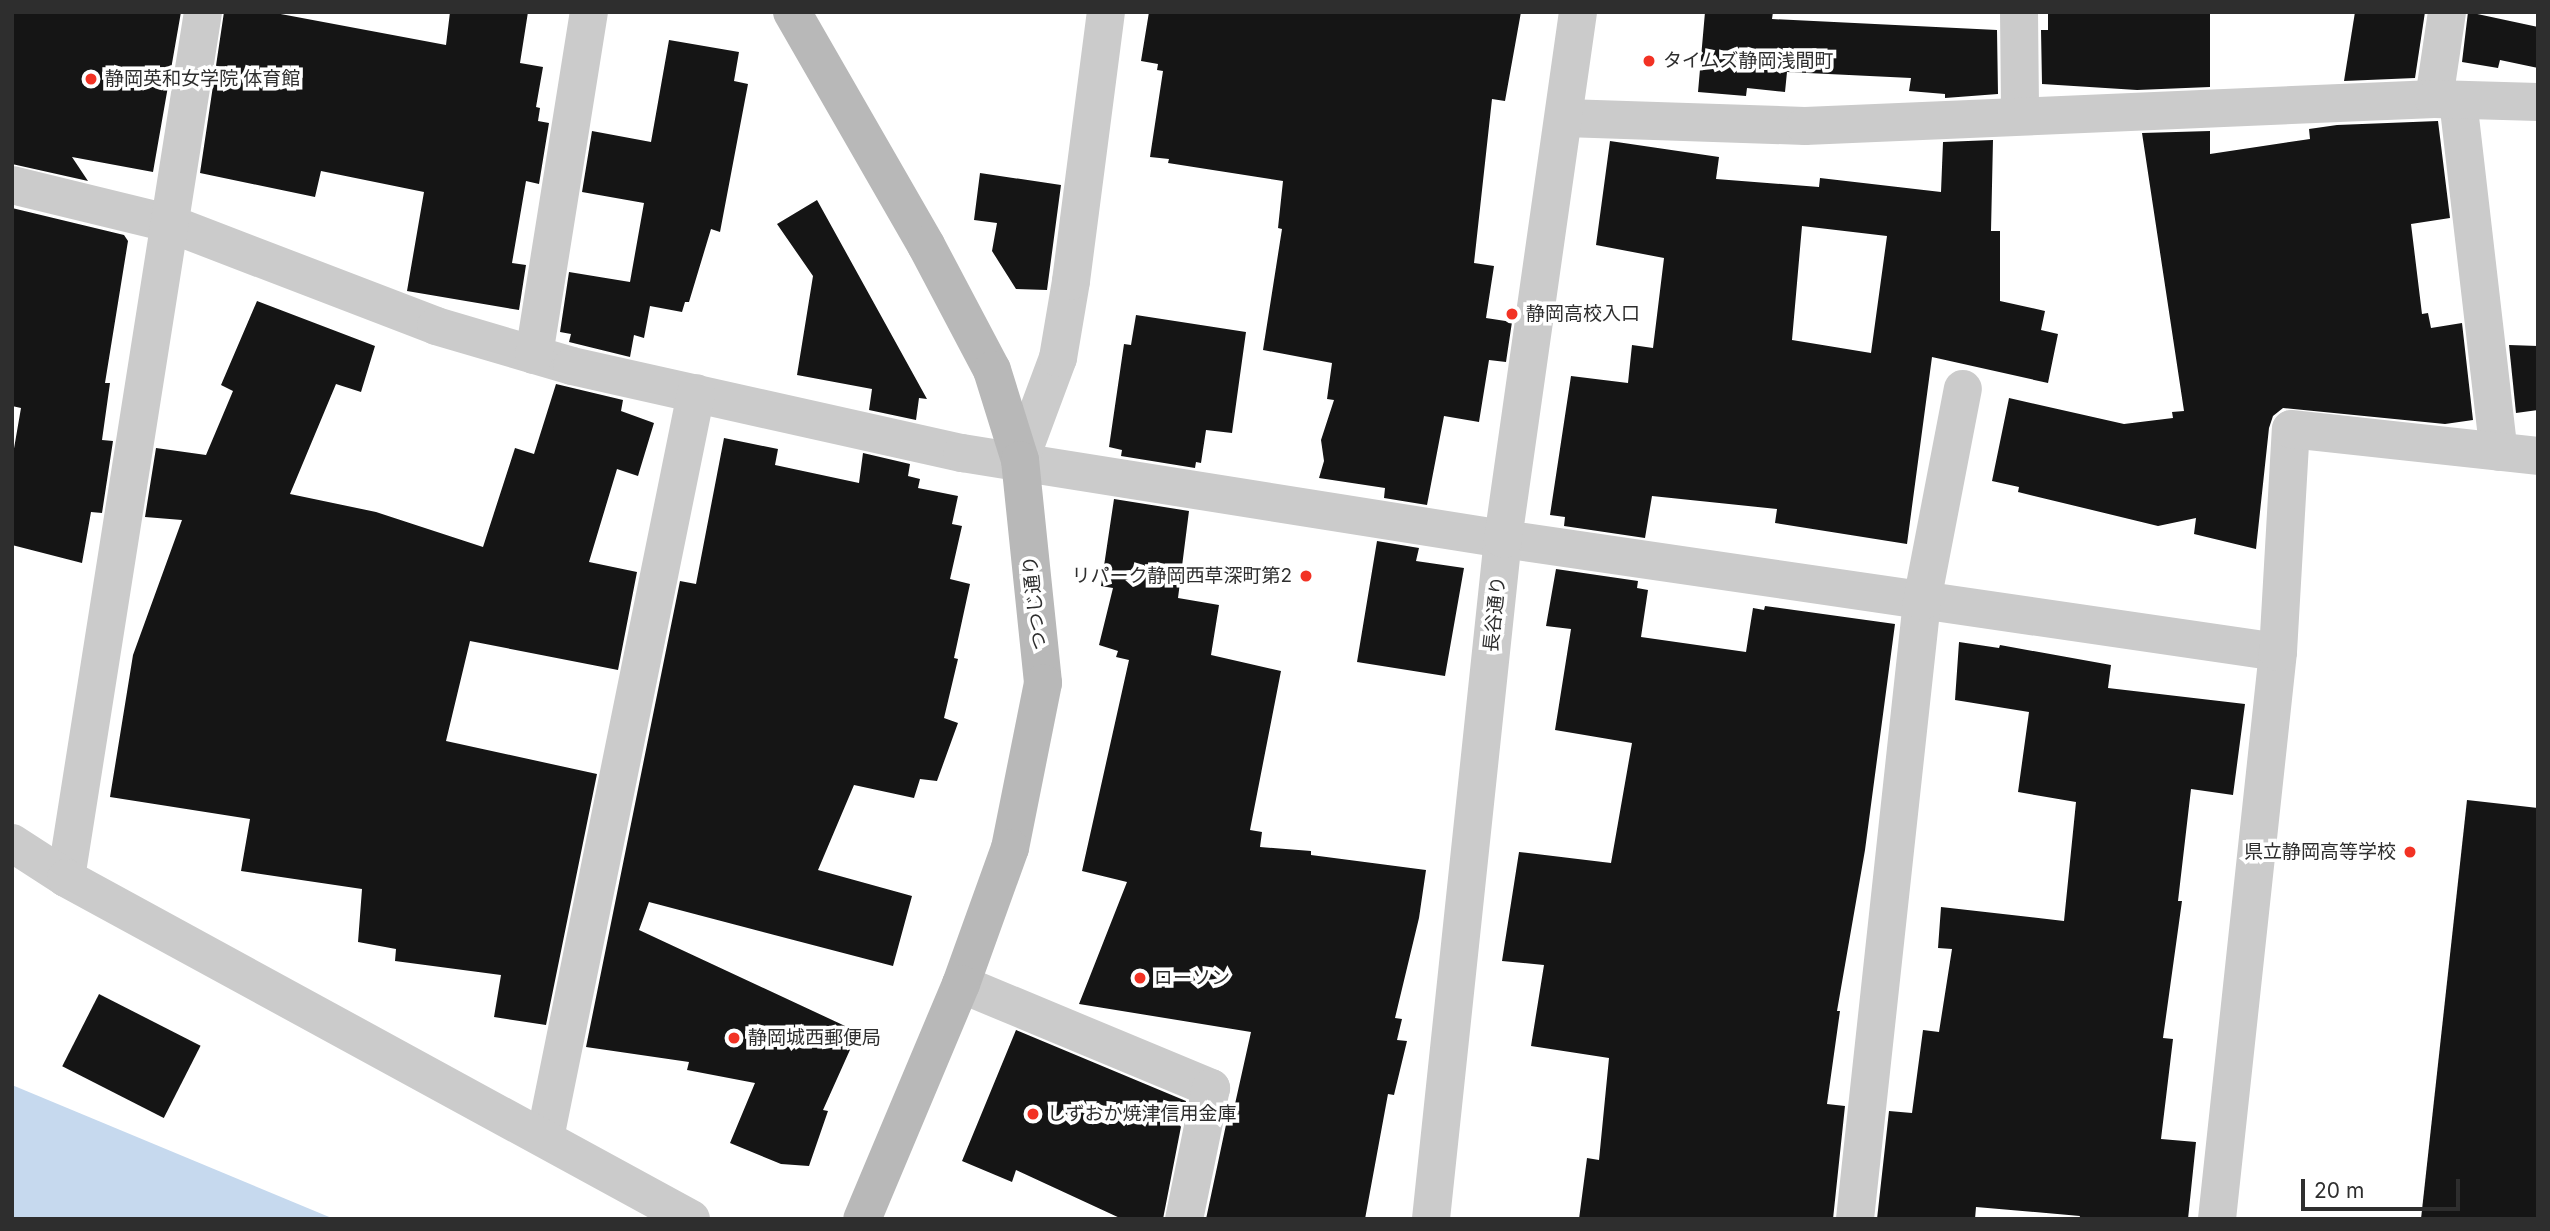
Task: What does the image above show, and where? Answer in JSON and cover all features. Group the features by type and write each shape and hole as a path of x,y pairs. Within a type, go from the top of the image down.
{"main road":[{"name":"つつじ通り","path":"792,12 926,245 992,370 1020,460 1043,683 1010,848 961,984 862,1219"}],"street":[{"path":"65,878 167,223 203,12"},
{"path":"534,355 589,12"},
{"path":"1020,460 1058,358 1071,281 1106,12"},
{"name":"長谷通り","path":"1431,1219 1503,539 1578,12"},
{"path":"2019,12 2020,115"},
{"path":"2447,12 2446,99 2499,452"},
{"path":"1565,118 1805,126 2446,99 2538,102"},
{"path":"12,185 167,223 436,326 534,355 962,453 1020,460 1503,539 2278,652"},
{"path":"1855,1219 1922,601 1964,389"},
{"path":"545,1138 696,393"},
{"path":"2217,1219 2278,652 2291,429 2538,456"},
{"path":"12,844 65,878 691,1219"},
{"path":"961,984 1211,1088 1184,1219"}],"water":[{"path":"12,1085 334,1219 12,1219"}],"building":[{"name":"静岡英和女学院 体育館","path":"12,12 181,12 153,172 72,157 88,181 12,164"},
{"path":"224,12 270,12 446,45 450,12 528,12 520,63 543,67 536,107 540,108 538,121 549,123 539,184 526,181 512,263 526,265 519,310 407,291 424,192 321,171 315,197 200,173"},
{"path":"1149,12 1521,12 1505,101 1492,99 1474,263 1494,266 1486,318 1512,322 1506,362 1489,360 1479,422 1444,416 1427,505 1384,498 1385,488 1319,478 1324,461 1321,440 1334,400 1327,399 1332,363 1263,350 1282,229 1278,228 1283,181 1168,163 1169,159 1150,157 1163,71 1157,70 1158,64 1141,61"},
{"path":"1705,12 1773,12 1772,19 1997,30 1998,94 1945,98 1945,94 1909,91 1911,78 1787,72 1785,92 1747,88 1746,96 1698,92"},
{"path":"2048,12 2210,12 2210,87 2137,90 2042,84 2041,30 2048,30"},
{"path":"2355,12 2425,12 2415,78 2344,81"},
{"path":"2468,12 2538,27 2538,68 2500,60 2498,68 2462,62"},
{"path":"669,40 739,52 734,81 748,84 720,232 711,229 689,302 685,302 682,312 650,306 644,338 634,335 630,357 569,342 571,334 560,332 569,272 630,282 644,203 582,192 592,131 651,142"},
{"path":"2438,121 2450,218 2411,224 2422,314 2428,313 2431,328 2462,323 2473,420 2445,424 2283,408 2273,416 2269,428 2256,549 2194,534 2196,518 2158,526 2018,492 2019,487 1992,481 2009,398 2124,424 2173,418 2172,412 2184,411 2142,133 2210,131 2210,154 2310,139 2309,129 2337,125"},
{"path":"1993,140 1991,231 2000,231 2000,301 2045,311 2041,330 2058,334 2048,383 1932,357 1907,544 1775,523 1777,509 1652,496 1645,538 1564,526 1565,517 1550,515 1571,376 1628,383 1632,345 1653,348 1664,258 1596,245 1610,141 1719,157 1716,179 1819,187 1820,178 1941,192 1943,142","holes":["1802,226 1887,236 1871,353 1792,340"]},
{"path":"980,173 1061,185 1047,290 1016,289 992,251 997,223 974,220"},
{"path":"817,200 927,399 919,398 916,420 869,410 872,389 797,375 813,276 777,224"},
{"path":"12,208 124,235 128,241 105,383 110,383 102,440 113,441 102,513 91,512 82,563 12,545 12,460 21,408 12,406"},
{"path":"257,301 375,346 361,392 336,384 290,494 376,512 483,547 515,448 534,454 556,384 623,400 621,411 654,423 638,476 617,469 589,562 637,572 618,670 470,641 446,741 597,774 546,1025 494,1017 501,975 395,961 396,949 358,942 362,889 241,871 250,819 110,797 133,655 182,520 145,517 156,448 206,455 233,391 221,385"},
{"path":"1136,315 1246,332 1232,433 1206,430 1201,463 1196,462 1195,468 1121,456 1122,450 1109,447 1124,344 1131,345"},
{"path":"2509,345 2538,346 2538,410 2516,413"},
{"path":"724,438 778,449 775,465 859,483 863,453 910,464 908,476 920,479 918,488 958,496 952,524 962,526 950,579 970,584 954,658 958,659 944,718 958,723 937,781 920,779 914,798 854,785 818,870 912,896 893,966 649,902 639,930 858,1032 823,1110 828,1111 809,1166 781,1164 730,1143 755,1083 687,1070 689,1062 586,1047 680,581 696,584"},
{"path":"1114,499 1189,511 1178,598 1219,605 1211,655 1281,671 1250,830 1262,832 1260,847 1311,851 1311,855 1426,870 1419,918 1395,1018 1402,1019 1397,1040 1407,1041 1394,1095 1388,1094 1365,1219 1206,1219 1227,1120 1231,1122 1251,1032 1079,1004 1127,882 1082,871 1129,660 1116,657 1118,651 1099,645 1113,588 1101,586"},
{"path":"1377,541 1419,548 1416,561 1464,568 1445,676 1357,662"},
{"path":"1556,569 1638,581 1637,588 1648,590 1641,637 1746,652 1753,608 1764,610 1765,606 1895,624 1865,850 1837,1011 1840,1011 1827,1104 1845,1106 1833,1219 1579,1219 1587,1158 1599,1160 1609,1058 1531,1046 1544,965 1502,961 1519,852 1611,863 1632,743 1555,730 1571,629 1546,626"},
{"path":"1959,642 1999,648 2000,645 2111,665 2108,688 2245,704 2233,795 2191,789 2178,901 2182,901 2163,1038 2173,1039 2161,1139 2196,1142 2188,1219 2079,1219 2080,1216 1976,1207 1975,1219 1877,1219 1889,1111 1912,1113 1923,1030 1939,1032 1952,949 1938,948 1941,907 2064,921 2076,802 2018,792 2029,712 1955,700"},
{"path":"2467,800 2538,808 2538,1219 2421,1219"},
{"path":"99,994 201,1046 164,1118 62,1066"},
{"path":"1016,1030 1186,1101 1163,1219 1122,1219 1016,1170 1012,1182 962,1161"}],"place":[{"name":"タイムズ静岡浅間町","path":"1649,61"},
{"name":"静岡英和女学院 体育館","path":"91,79"},
{"name":"静岡高校入口","path":"1512,314"},
{"name":"リパーク静岡西草深町第2","path":"1306,576"},
{"name":"県立静岡高等学校","path":"2410,852"},
{"name":"ローソン","path":"1140,978"},
{"name":"静岡城西郵便局","path":"734,1038"},
{"name":"しずおか焼津信用金庫","path":"1033,1114"}]}
